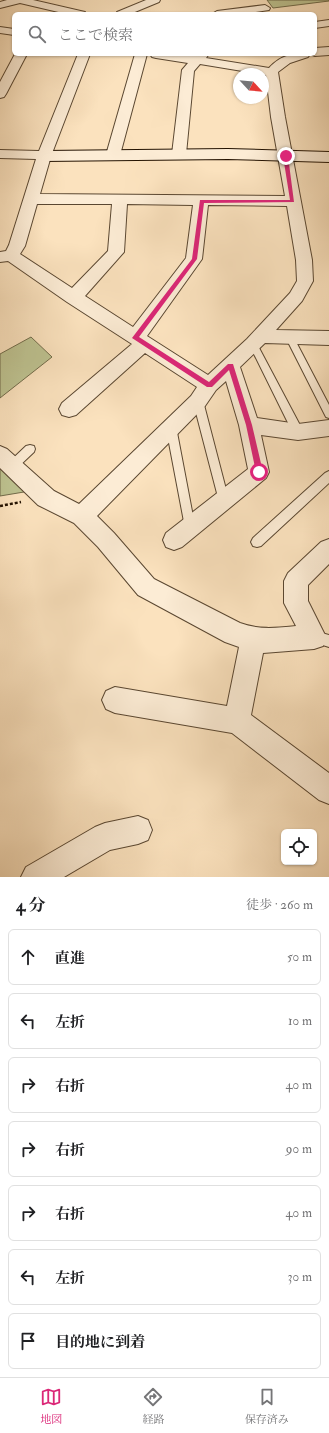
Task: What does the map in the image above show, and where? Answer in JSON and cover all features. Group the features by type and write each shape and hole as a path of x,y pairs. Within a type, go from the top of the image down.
{"street":[{"path":"0,5 20,0 72,12"},
{"path":"126,12 155,0"},
{"path":"231,12 265,7"},
{"path":"317,25 329,23"},
{"path":"0,30 12,32"},
{"path":"317,52 329,51"},
{"path":"0,94 20,56"},
{"path":"83,56 44,156 17,246 6,256 15,259 139,341 210,385"},
{"path":"113,155 140,56"},
{"path":"185,56 200,57 272,72"},
{"path":"272,72 280,63 288,58 296,56"},
{"path":"179,154 188,70 200,57"},
{"path":"82,516 198,402 210,385 256,340 296,297 305,281 304,260 292,201 272,72"},
{"path":"0,154 30,154 44,156 228,154 329,157"},
{"path":"31,199 292,201"},
{"path":"73,298 116,252 120,200"},
{"path":"69,409 139,341 194,259 201,201"},
{"path":"256,340 290,338 327,341"},
{"path":"174,540 259,472 249,425 230,365"},
{"path":"249,425 298,432 327,429"},
{"path":"5,461 46,498 82,516 106,540 146,587 234,633 253,640 267,641 322,639"},
{"path":"322,639 296,603 296,581 329,549"},
{"path":"237,721 253,640"},
{"path":"115,700 237,721 329,790"},
{"path":"36,877 105,837 138,830"}],"lane":[{"path":"290,338 327,429"},
{"path":"256,340 298,432"},
{"path":"198,402 224,501"},
{"path":"171,427 190,527"},
{"path":"5,461 30,449"},
{"path":"257,542 329,476"}],"green space":[{"path":"267,0 329,0 329,1 273,8"},
{"path":"31,337 52,357 0,398 0,354"},
{"path":"0,467 24,492 0,496"}],"route":[{"path":"259,472 249,425 230,365 210,385 135,338 194,259 201,201 292,201 286,156"}]}
